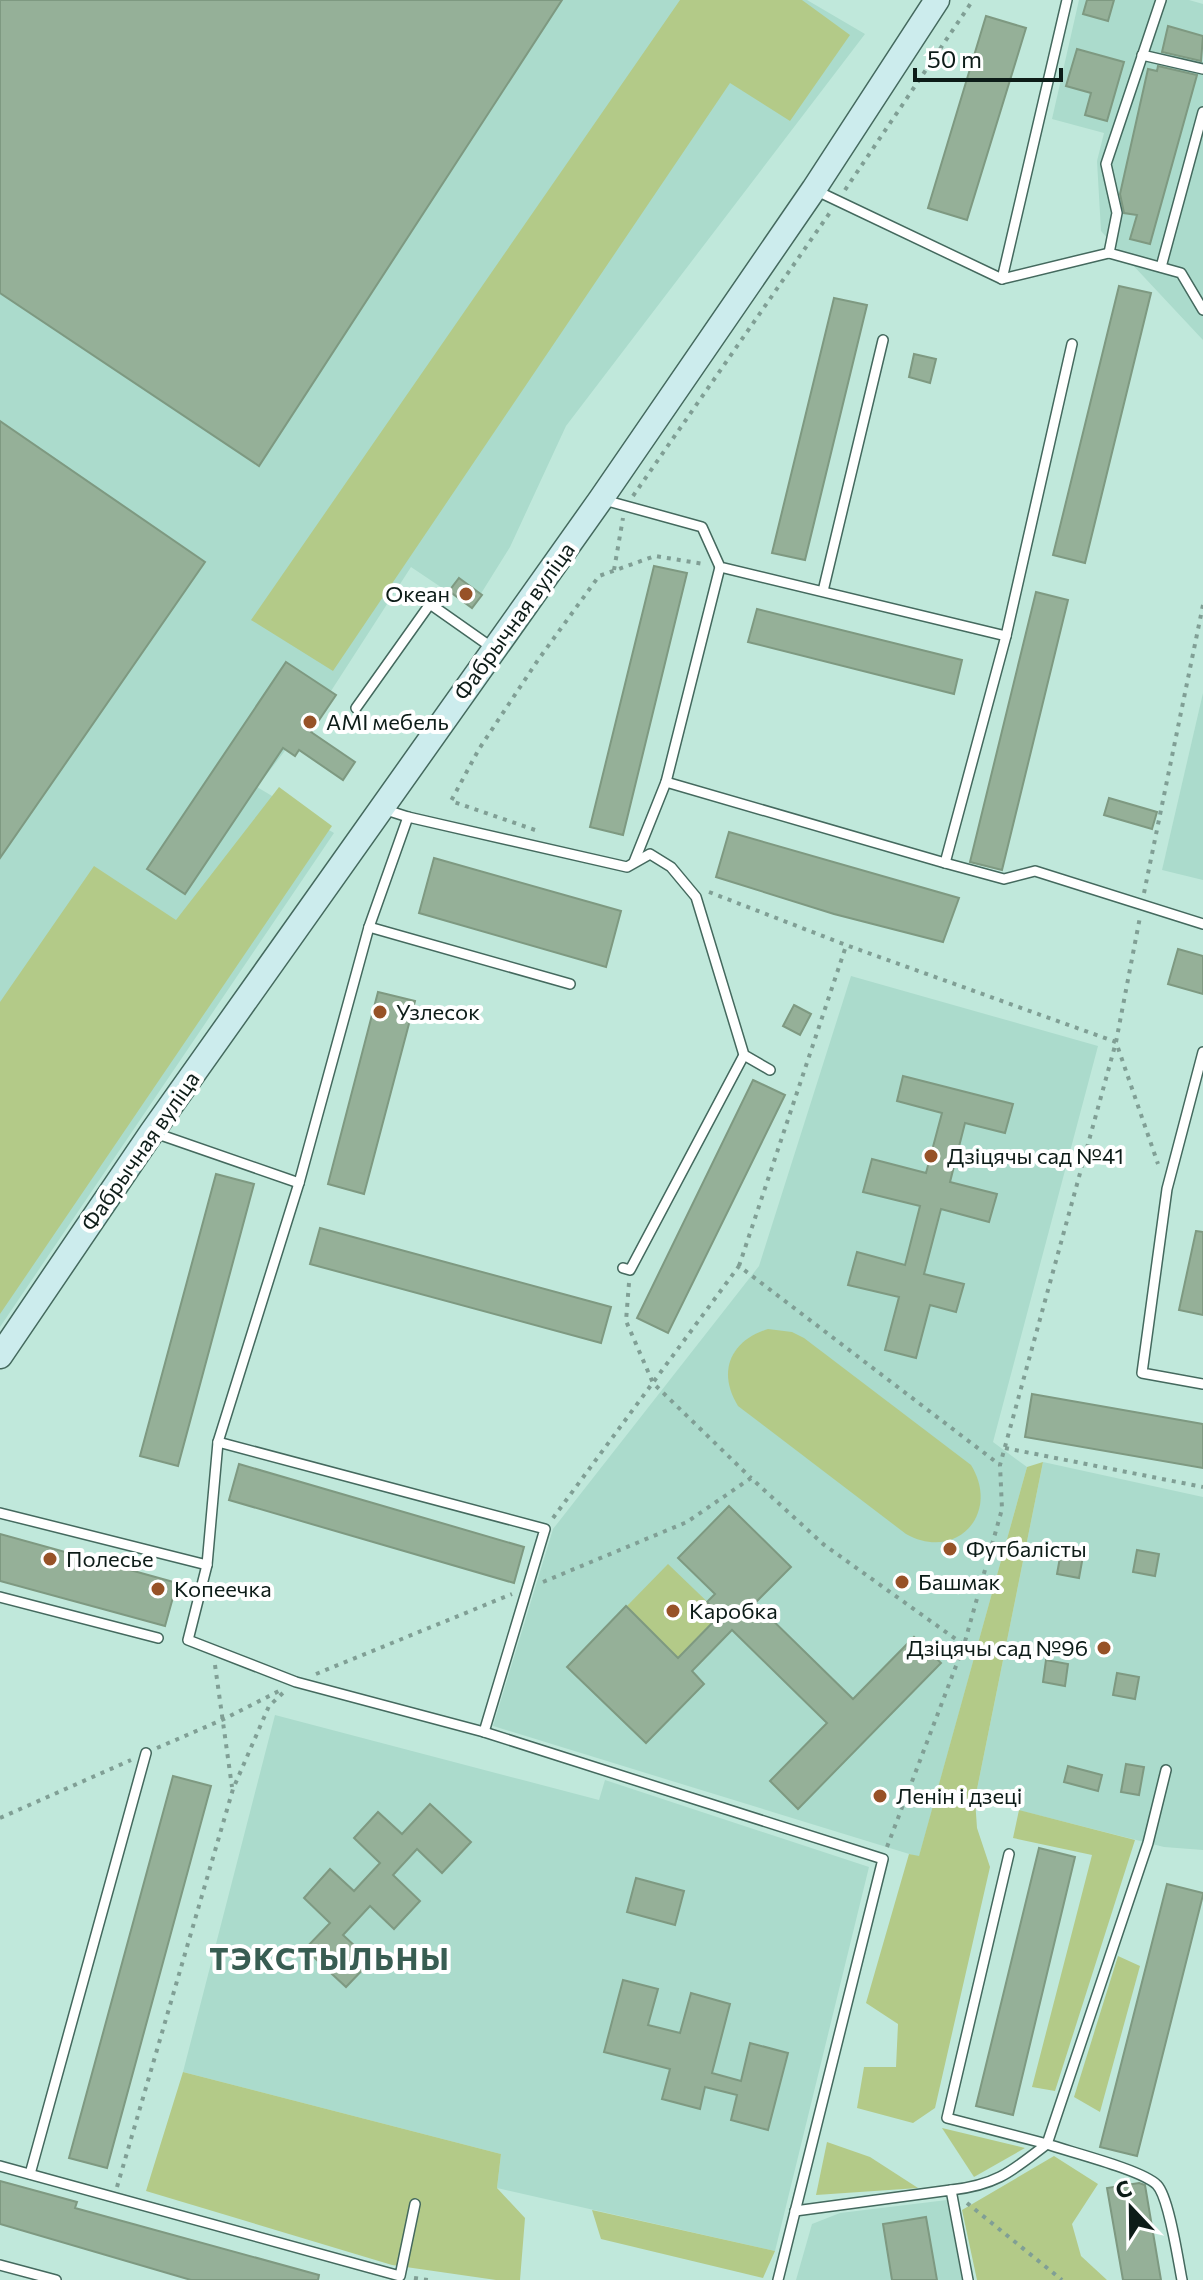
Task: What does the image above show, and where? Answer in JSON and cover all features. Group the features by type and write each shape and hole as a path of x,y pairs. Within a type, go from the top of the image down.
{"main road":[{"name":"Фабрычная вуліца","path":"0,1356 152,1132 601,499 814,189 937,0"}],"lane":[{"path":"1002,279 1067,0"},
{"path":"1109,253 1117,213 1106,164 1161,0"},
{"path":"1142,55 1203,69"},
{"path":"1161,267 1203,112"},
{"path":"814,189 1002,279 1109,253 1181,273 1203,309"},
{"path":"823,591 883,340"},
{"path":"945,863 1006,636 1072,344"},
{"path":"601,499 702,527 720,567 666,782 633,864"},
{"path":"720,567 1006,636"},
{"path":"356,708 430,604 494,649"},
{"path":"666,782 1004,879 1035,871 1203,924"},
{"path":"380,808 627,867 650,854 671,867 696,897 744,1055 770,1070"},
{"path":"408,817 369,927 299,1183 218,1442 207,1565 188,1640 296,1682 484,1732 883,1859 778,2280"},
{"path":"369,927 570,984"},
{"path":"1203,1052 1167,1189 1142,1373 1203,1384"},
{"path":"626,1269 744,1055"},
{"path":"152,1132 299,1183"},
{"path":"218,1442 545,1529 484,1732"},
{"path":"0,1513 207,1565"},
{"path":"0,1597 158,1638"},
{"path":"30,2174 146,1753"},
{"path":"795,2211 972,2188 1005,2176 1047,2144 1148,1843 1166,1770"},
{"path":"1009,1854 947,2118 1047,2144 1138,2173 1158,2185 1168,2211 1182,2280"},
{"path":"0,2166 400,2276 415,2204"},
{"path":"951,2190 968,2280"},
{"path":"0,2265 56,2280"}],"path":[{"path":"614,570 626,506 973,0"},
{"path":"535,830 451,801 479,749 538,660 599,576 655,556 720,567"},
{"path":"883,1859 964,1645 1002,1509 1000,1465 1116,1042 1203,605"},
{"path":"684,882 846,945 1116,1042"},
{"path":"545,1529 739,1266 846,945"},
{"path":"1116,1042 1167,1189"},
{"path":"739,1266 1000,1465"},
{"path":"626,1269 626,1321 653,1383 823,1544 964,1645"},
{"path":"1005,1448 1203,1487"},
{"path":"0,1818 224,1719 296,1682 687,1522 751,1478"},
{"path":"213,1650 233,1789"},
{"path":"114,2197 233,1789 269,1706 296,1682"},
{"path":"951,2190 1062,2280"}],"shaded area":[{"path":"0,0 807,0 865,34 566,426 510,547 472,608 411,567 331,691 257,787 334,833 0,1327"},
{"path":"1079,0 1189,0 1203,4 1203,340 1101,231 1097,161 1104,133 1052,119"},
{"path":"1203,693 1203,880 1162,870"},
{"path":"851,976 1098,1046 993,1442 1027,1467 919,1857 493,1726 553,1529 759,1266"},
{"name":"Дзіцячы сад №96","path":"1043,1462 1203,1497 1203,1850 1164,1847 975,1799"},
{"path":"275,1715 599,1800 605,1780 869,1867 775,2251 497,2188 501,2154 183,2072"},
{"path":"947,2200 962,2280 796,2280 812,2224 840,2213"}],"green space":[{"path":"680,0 802,0 850,35 790,121 730,83 333,671 251,620"},
{"path":"279,787 332,826 0,1314 0,1002 94,866 176,920"},
{"path":"768,1329 792,1332 804,1338 971,1465 979,1483 981,1500 977,1516 968,1528 956,1537 941,1542 924,1541 906,1534 738,1406 728,1381 731,1359 744,1341"},
{"path":"1043,1462 975,1799 977,1828 990,1867 935,2108 913,2123 857,2108 864,2067 896,2067 898,2024 866,2003 909,1854 919,1856 1027,1467"},
{"name":"Каробка","path":"668,1564 721,1615 678,1658 626,1607"},
{"path":"1019,1810 1135,1840 1055,2091 1032,2087 1092,1855 1013,1838"},
{"path":"1118,1956 1140,1966 1100,2112 1074,2097"},
{"path":"183,2072 501,2154 497,2188 525,2218 520,2280 496,2280 392,2265 146,2191"},
{"path":"942,2128 1025,2148 974,2177"},
{"path":"827,2142 870,2157 918,2188 816,2195"},
{"path":"1054,2156 1098,2184 1072,2224 1081,2256 1107,2280 977,2280 962,2210"},
{"path":"592,2210 775,2251 763,2278 601,2239"}],"building":[{"path":"0,0 562,0 259,466 0,293"},
{"path":"1087,0 1114,0 1108,21 1083,14"},
{"path":"986,16 1026,28 967,220 928,208"},
{"path":"1168,26 1203,36 1201,61 1162,52"},
{"path":"1077,49 1124,62 1107,121 1085,115 1091,93 1066,86"},
{"path":"1158,66 1197,75 1150,244 1130,239 1137,215 1124,213 1120,194 1148,69 1157,71"},
{"path":"1119,286 1151,293 1085,563 1053,555"},
{"path":"834,298 867,305 805,560 772,553"},
{"path":"914,354 936,359 930,383 909,377"},
{"path":"0,421 205,562 0,858"},
{"path":"654,566 687,573 623,835 590,827"},
{"name":"Океан","path":"459,578 482,595 472,608 449,591"},
{"path":"1036,592 1068,600 1002,870 970,862"},
{"path":"757,609 962,660 954,694 748,642"},
{"path":"286,662 336,695 311,732 355,762 343,780 299,750 295,756 283,748 185,894 147,869"},
{"path":"1109,798 1157,812 1152,829 1104,815"},
{"path":"729,832 959,898 943,942 834,914 716,877"},
{"path":"434,858 621,911 606,967 419,913"},
{"path":"1178,949 1203,956 1203,994 1168,984"},
{"path":"378,992 415,1001 364,1194 328,1184"},
{"path":"794,1005 811,1014 800,1035 783,1026"},
{"path":"903,1076 1013,1104 1005,1133 965,1123 950,1182 997,1194 989,1222 941,1209 924,1274 964,1284 956,1312 930,1305 916,1358 885,1350 899,1297 848,1285 857,1252 905,1265 920,1206 863,1192 872,1159 926,1173 942,1113 897,1101"},
{"path":"753,1080 785,1095 668,1333 637,1318"},
{"path":"216,1174 254,1184 178,1466 140,1456"},
{"path":"320,1228 611,1307 601,1343 310,1264"},
{"path":"1196,1231 1203,1232 1203,1315 1179,1310"},
{"path":"1032,1394 1203,1424 1203,1468 1025,1437"},
{"path":"239,1464 524,1547 514,1583 229,1500"},
{"path":"729,1506 791,1567 755,1603 853,1699 914,1637 941,1663 798,1809 770,1781 827,1723 732,1630 692,1671 704,1684 646,1743 567,1667 626,1606 678,1658 720,1615 707,1602 715,1594 678,1558"},
{"path":"0,1534 177,1583 165,1626 0,1581"},
{"path":"1137,1550 1159,1554 1155,1576 1133,1572"},
{"path":"1061,1552 1083,1556 1079,1578 1057,1574"},
{"path":"1046,1660 1068,1664 1065,1686 1043,1682"},
{"path":"1117,1673 1139,1677 1135,1699 1113,1695"},
{"path":"1126,1764 1144,1767 1139,1795 1121,1792"},
{"path":"1068,1766 1102,1775 1098,1791 1064,1782"},
{"path":"173,1776 211,1786 107,2168 69,2158"},
{"path":"430,1804 471,1842 442,1873 417,1849 393,1875 420,1901 394,1929 370,1906 343,1935 371,1961 346,1987 305,1949 330,1923 304,1898 330,1869 354,1891 380,1863 354,1838 378,1812 402,1834"},
{"path":"1039,1848 1075,1857 1013,2115 976,2106"},
{"path":"636,1878 684,1891 675,1925 627,1912"},
{"path":"1167,1884 1203,1895 1137,2156 1100,2147"},
{"path":"623,1980 658,1989 648,2025 680,2033 691,1993 730,2004 712,2073 741,2081 750,2043 788,2053 768,2130 731,2120 737,2095 705,2087 700,2109 662,2099 670,2069 604,2052"},
{"path":"0,2181 77,2202 75,2208 319,2275 318,2280 191,2280 0,2224"},
{"path":"1139,2183 1145,2185 1161,2280 1123,2280 1107,2188"},
{"path":"926,2217 937,2280 892,2280 883,2224"}],"place":[{"name":"Океан","path":"466,594"},
{"name":"AMI мебель","path":"310,722"},
{"name":"Узлесок","path":"380,1012"},
{"name":"Дзіцячы сад №41","path":"931,1156"},
{"name":"Футбалісты","path":"950,1549"},
{"name":"Полесье","path":"50,1559"},
{"name":"Башмак","path":"902,1582"},
{"name":"Копеечка","path":"158,1589"},
{"name":"Каробка","path":"673,1611"},
{"name":"Дзіцячы сад №96","path":"1104,1648"},
{"name":"Ленін і дзеці","path":"880,1796"}],"district":[{"name":"ТЭКСТЫЛЬНЫ","path":"330,1960"}]}
